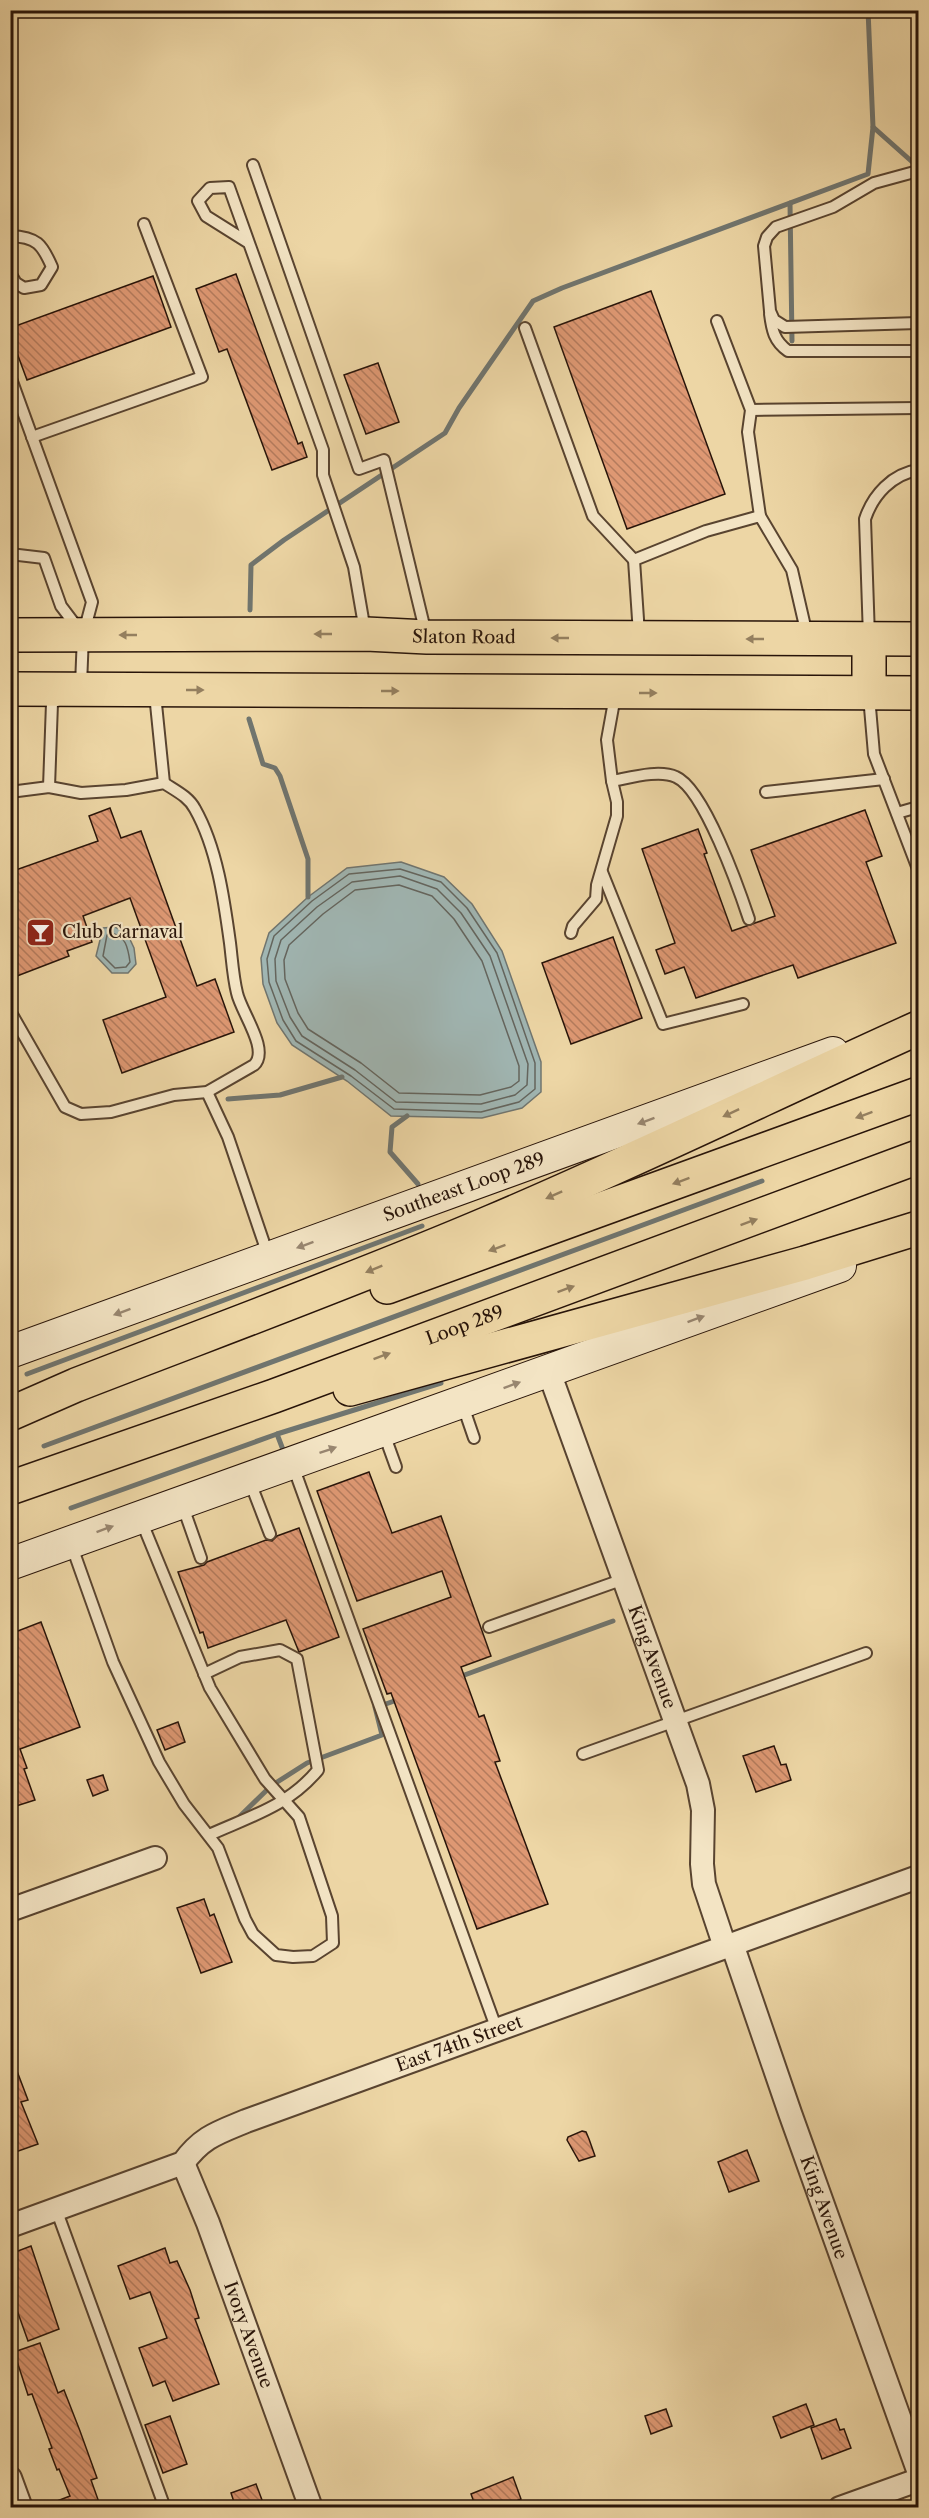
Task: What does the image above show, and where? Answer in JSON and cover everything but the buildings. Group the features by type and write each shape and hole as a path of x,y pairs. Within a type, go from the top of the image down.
{"highway":[{"name":"Slaton Road","path":"10,635 366,634 427,637 918,639"},
{"path":"868,693 869,639"},
{"path":"10,689 918,693"},
{"path":"10,1414 76,1385 490,1223 633,1160 918,1028"},
{"path":"10,1424 918,1094"},
{"name":"Loop 289","path":"10,1488 340,1372 918,1157"},
{"path":"10,1504 212,1430 368,1384 805,1263 918,1228"}],"main road":[{"name":"Southeast Loop 289","path":"10,1352 918,1022"},
{"path":"10,1564 813,1277 918,1236"}],"street":[{"name":"King Avenue","path":"549,1372 698,1784 703,1810 704,1884 790,2113 918,2470"},
{"path":"10,1910 155,1858"},
{"name":"East 74th Street","path":"10,2226 183,2163 195,2146 213,2135 918,1877"},
{"name":"Ivory Avenue","path":"183,2163 208,2223 312,2508"},
{"path":"10,2478 21,2508"},
{"path":"840,2508 918,2480"}],"lane":[{"path":"253,165 359,469 384,460 427,637"},
{"path":"918,171 874,183 833,207 776,227 767,237 764,246 773,331 779,344 788,351 918,351"},
{"path":"249,243 206,216 198,201 210,188 229,187 324,450 324,475 354,567 366,634"},
{"path":"32,437 202,377 144,224"},
{"path":"10,236 27,236 43,247 52,267 41,285 24,288 16,283 10,273"},
{"path":"770,311 774,320 785,327 918,323"},
{"path":"717,321 751,410 748,432 760,516 792,570 808,639"},
{"path":"525,328 594,516 634,560 639,638"},
{"path":"10,376 92,602 83,635 81,689 52,703 49,787"},
{"path":"751,410 918,408"},
{"path":"869,639 866,519 870,504 889,484 902,475 918,470"},
{"path":"634,560 706,531 760,516"},
{"path":"10,554 44,558 61,606 83,635"},
{"path":"154,690 164,783"},
{"path":"571,933 573,926 596,899 595,892 617,816 618,802 612,781 607,733 615,705 615,693"},
{"path":"868,693 874,754 918,869"},
{"path":"612,781 652,774 676,777 690,791 718,838 749,919"},
{"path":"766,792 884,779"},
{"path":"10,792 49,787 81,793 126,790 164,783 190,800 197,812 211,850 225,903 237,994 260,1049 259,1059 254,1065 207,1092 174,1095 111,1112 81,1114 65,1107 10,1011"},
{"path":"897,813 918,807"},
{"path":"602,872 663,1024 743,1004"},
{"path":"207,1092 228,1137 269,1258"},
{"path":"462,1403 474,1438"},
{"path":"383,1431 396,1467"},
{"path":"292,1463 497,2030"},
{"path":"249,1479 270,1534"},
{"path":"181,1502 201,1558"},
{"path":"70,1542 113,1662 159,1762 184,1804 218,1848 253,1934 276,1955 313,1956 333,1943 332,1916 299,1817 265,1779 210,1688 139,1517"},
{"path":"489,1627 624,1579"},
{"path":"204,1674 240,1657 280,1650 297,1659 318,1770 303,1787 285,1801 209,1834"},
{"path":"583,1754 866,1653"},
{"path":"56,2209 165,2508"}],"water":[{"path":"401,862 444,877 472,904 502,951 541,1062 541,1092 522,1108 482,1118 391,1116 347,1081 292,1045 277,1023 263,984 261,958 269,933 308,897 347,868"},
{"path":"115,927 127,933 134,948 136,964 128,973 112,973 96,956 103,928"}],"waterway":[{"path":"250,610 251,565 284,540 445,433 459,408 533,301 562,288 868,174 873,127 868,10"},
{"path":"873,127 918,167"},
{"path":"790,203 792,341"},
{"path":"249,719 263,764 275,768 280,776 308,859 308,897"},
{"path":"228,1099 280,1095 342,1077"},
{"path":"407,1116 392,1127 390,1152 418,1184"},
{"path":"44,1446 762,1181"},
{"path":"27,1374 422,1226"},
{"path":"285,1455 277,1434 441,1383"},
{"path":"71,1508 277,1434"},
{"path":"459,1677 613,1621"},
{"path":"380,1706 400,1699"},
{"path":"236,1820 271,1786 307,1763 382,1735 375,1707"}],"place":[{"name":"Club Carnaval","path":"41,932"}]}
